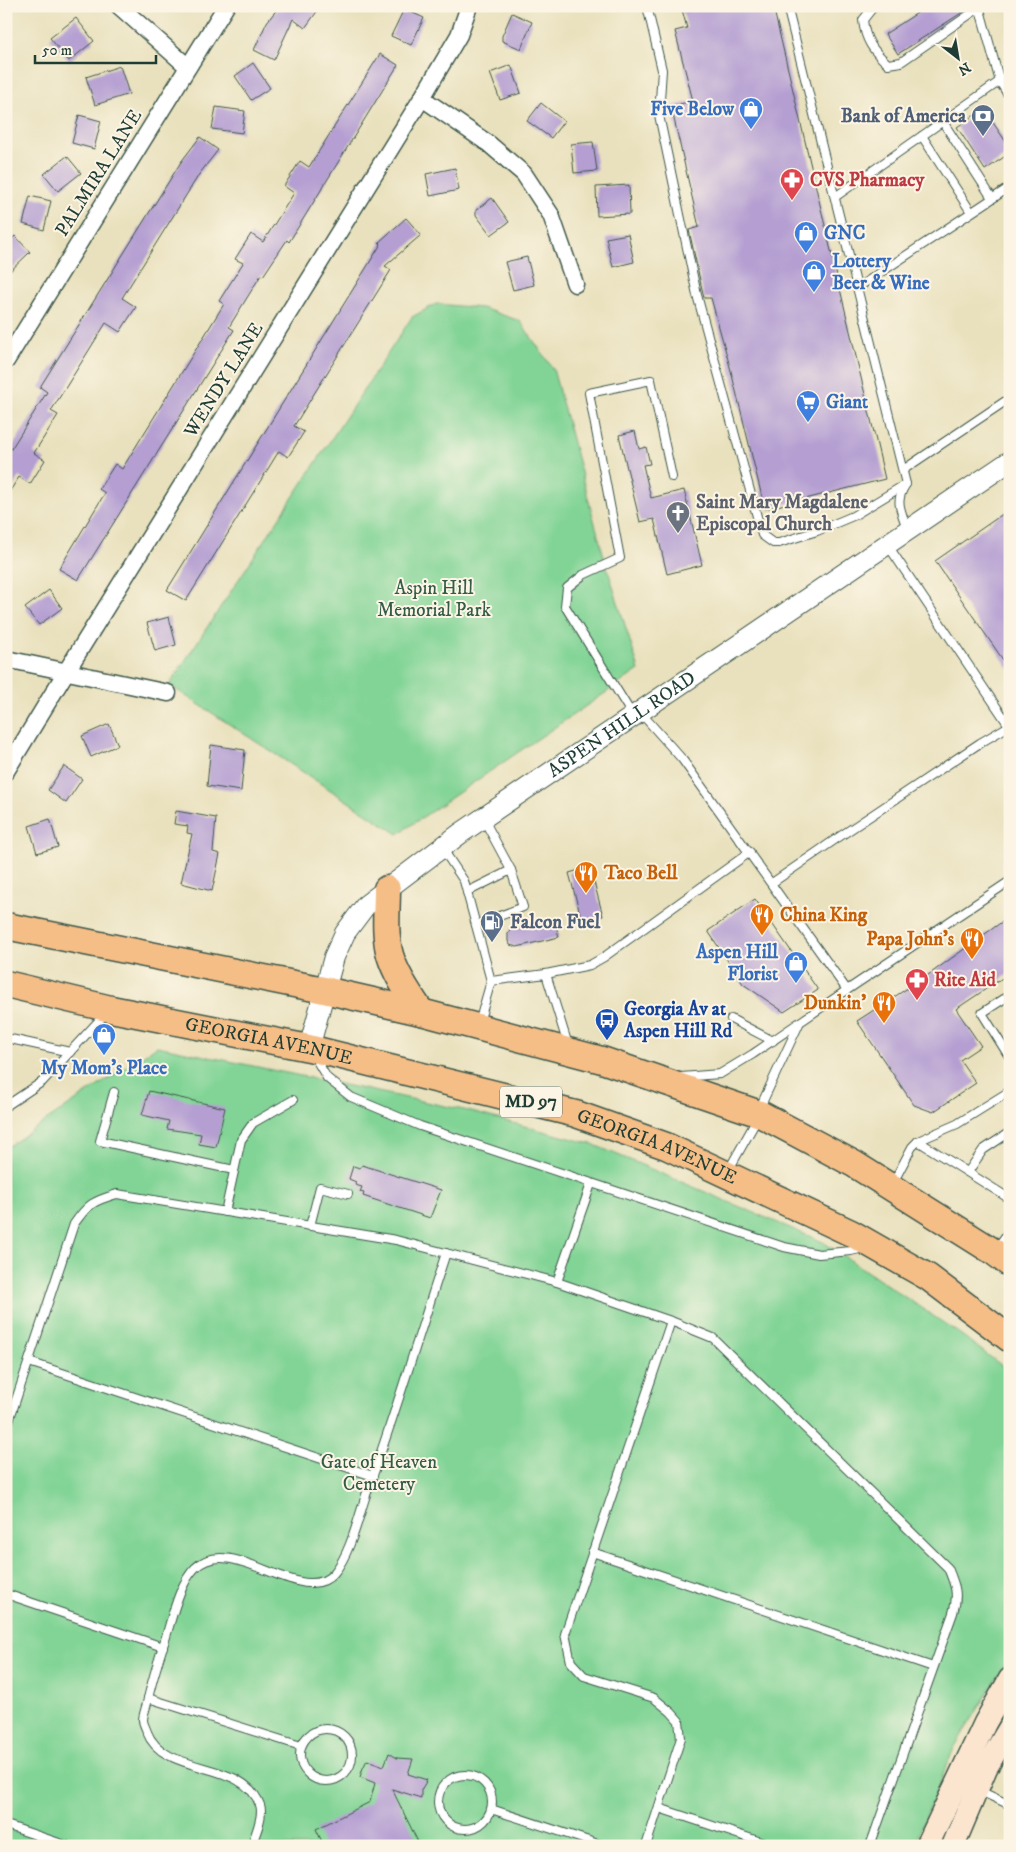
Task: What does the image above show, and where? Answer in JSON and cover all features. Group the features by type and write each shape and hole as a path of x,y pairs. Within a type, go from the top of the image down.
{"main road":[{"path":"387,889 387,930 393,965 421,1012"},
{"path":"6,926 324,990 421,1012 602,1060 760,1114 854,1164 1002,1258"},
{"path":"6,938 36,944 58,936"},
{"name":"GEORGIA AVENUE","path":"6,984 110,1008 309,1048 576,1114 666,1146 851,1233 928,1277 1010,1339"},
{"path":"927,1846 985,1723 1010,1679"},
{"path":"953,1846 986,1768 1010,1728"}],"street":[{"path":"119,6 188,67"},
{"name":"PALMIRA LANE","path":"6,361 226,6"},
{"name":"WENDY LANE","path":"6,771 422,98 459,35 468,6"},
{"path":"422,98 489,144 524,174 551,215 575,284"},
{"name":"ASPEN HILL ROAD","path":"309,1048 334,958 346,933 366,906 483,818 1010,461"},
{"path":"6,659 168,693"}],"lane":[{"path":"647,6 662,70 659,115 695,285 762,535 765,539 779,544 817,531 853,516 906,484"},
{"path":"787,6 903,470 906,484 899,499 907,530"},
{"path":"874,6 863,20 865,35 878,54 888,64 901,62 979,7 1000,82 1010,98"},
{"path":"835,197 1010,74"},
{"path":"943,122 992,198"},
{"path":"922,136 972,212"},
{"path":"857,288 1010,187"},
{"path":"672,477 651,380 589,393 620,558 584,575 567,588 565,606 637,714 682,759 848,990"},
{"path":"903,470 1010,398"},
{"path":"772,883 836,838 1009,726 886,544"},
{"path":"476,925 523,907 512,870 483,818"},
{"path":"442,847 464,881 490,981 478,1027"},
{"path":"490,981 546,974 590,965 604,957 750,852"},
{"path":"467,892 512,870"},
{"path":"657,1079 720,1074 773,1041 1010,881"},
{"path":"546,974 570,1052"},
{"path":"1010,995 982,1013 1010,1058"},
{"path":"6,1106 42,1082 110,1008"},
{"path":"731,1019 773,1041"},
{"path":"726,1174 760,1114 763,1101 800,1022"},
{"path":"6,1038 70,1052"},
{"path":"309,1048 327,1078 351,1097 420,1126 784,1247 819,1254 850,1251 873,1246"},
{"path":"891,1187 912,1147 918,1141 957,1124 1010,1091"},
{"path":"114,1092 100,1141 234,1170"},
{"path":"226,1212 241,1140 253,1123 293,1100"},
{"path":"968,1172 983,1150 1010,1132"},
{"path":"918,1141 1010,1199"},
{"path":"557,1282 591,1184"},
{"path":"310,1226 320,1187 348,1194"},
{"path":"6,1430 74,1224 85,1208 98,1200 117,1194 396,1240 557,1282 672,1321 713,1338 948,1568 954,1582 957,1598 870,1846"},
{"path":"1002,1258 1010,1230"},
{"path":"251,1846 258,1827 261,1806 251,1790 234,1778 172,1757 150,1740 143,1720 163,1647 184,1583 196,1567 212,1557 234,1559 304,1584 319,1582 333,1575 344,1557 373,1476 446,1253"},
{"path":"646,1846 681,1738 679,1721 654,1698 584,1676 571,1662 565,1634 672,1321"},
{"path":"29,1362 373,1476"},
{"path":"592,1552 933,1667"},
{"path":"6,1594 163,1647"},
{"path":"148,1698 301,1746"},
{"path":"327,1729 335,1731 342,1734 348,1740 352,1748 352,1764 342,1777 335,1781 318,1781 310,1777 301,1763 301,1746 311,1734 327,1729"},
{"path":"461,1775 478,1778 486,1784 490,1791 491,1809 488,1817 481,1823 474,1828 464,1829 448,1823 442,1816 438,1799 446,1783 453,1778 461,1775"},
{"path":"977,1789 1010,1805"},
{"path":"659,1808 773,1846"},
{"path":"491,1809 604,1846"},
{"path":"6,1825 68,1846"}],"green space":[{"name":"Aspin Hill Memorial Park","path":"436,304 482,308 520,321 553,369 606,564 639,670 398,834 169,685 412,317"},
{"name":"Gate of Heaven Cemetery","path":"157,1046 464,1110 592,1144 823,1242 960,1334 1010,1372 1010,1657 954,1748 914,1846 6,1846 6,1148"}],"building":[{"path":"276,6 321,6 305,28 293,19 274,60 254,50 267,22 278,8"},
{"path":"681,6 773,6 885,479 765,509 730,367 711,298 704,298 689,230 699,227 671,106 693,101 675,31 687,28"},
{"path":"928,6 972,6 898,54 885,34"},
{"path":"404,9 424,18 411,45 391,36"},
{"path":"512,13 532,22 521,49 502,41 502,36"},
{"path":"76,18 94,41 69,61 50,38"},
{"path":"380,54 398,65 289,242 287,240 263,276 261,275 229,327 234,330 78,580 59,569 105,493 99,489 115,464 122,469 224,304 219,301 243,263 235,259 251,234 263,242 294,193 284,186 300,161 309,167"},
{"path":"253,63 270,88 251,100 235,76"},
{"path":"511,65 521,93 500,100 490,73"},
{"path":"120,66 129,94 95,105 86,77"},
{"path":"541,103 564,121 551,138 527,121"},
{"path":"216,107 245,111 242,133 212,129"},
{"name":"Bank of America","path":"984,109 1010,148 1010,153 985,170 957,127"},
{"path":"79,115 101,121 94,149 72,143"},
{"path":"200,137 218,150 200,173 122,298 136,307 120,332 106,323 51,411 58,415 34,453 45,460 30,484 19,477 6,497 6,457 47,392 40,387 181,162"},
{"path":"593,142 597,171 574,173 571,144"},
{"path":"67,156 81,173 58,191 44,174"},
{"path":"455,168 459,190 430,196 426,174"},
{"path":"629,185 630,214 597,216 596,187"},
{"path":"30,196 51,201 44,230 23,224"},
{"path":"492,198 509,222 491,235 476,215 476,210"},
{"path":"406,218 421,235 385,266 391,270 294,426 304,432 288,457 279,451 186,601 167,590 381,244 379,242"},
{"path":"628,234 634,262 613,267 606,238"},
{"path":"15,236 30,252 6,275 6,245"},
{"path":"527,257 534,285 513,290 505,262"},
{"path":"635,431 639,449 646,447 650,464 643,465 651,498 684,490 702,565 667,574 654,519 640,522 619,435"},
{"path":"1010,509 1010,670 935,561"},
{"path":"49,590 62,608 39,625 25,608"},
{"path":"169,617 176,645 155,651 147,623"},
{"path":"109,724 118,745 91,757 82,736"},
{"path":"211,745 245,750 241,791 207,786"},
{"path":"64,766 82,779 66,803 48,790"},
{"path":"176,811 216,818 213,852 220,854 212,891 181,883 192,834 187,833 188,826 174,824"},
{"path":"50,819 58,847 37,853 29,826"},
{"name":"Taco Bell","path":"590,867 603,916 582,921 569,873"},
{"path":"755,899 818,990 784,1012 743,984 708,931"},
{"path":"1010,916 1010,973 956,1009 981,1046 960,1060 976,1083 933,1112 914,1105 857,1021 931,973"},
{"path":"554,918 559,937 517,947 510,945 508,934 511,929"},
{"path":"149,1091 225,1108 216,1147 199,1144 201,1134 167,1129 169,1121 142,1115"},
{"path":"362,1165 441,1190 430,1218 363,1196 364,1193 360,1192 362,1187 355,1185 356,1182 349,1179 353,1166 360,1168"},
{"path":"389,1753 397,1758 413,1759 408,1774 427,1780 421,1790 421,1798 392,1789 420,1846 324,1846 316,1829 370,1802 375,1783 360,1777 363,1768 367,1760 384,1766"}],"place":[{"name":"Five Below","path":"751,130"},
{"name":"Bank of America","path":"983,137"},
{"name":"CVS Pharmacy","path":"792,201"},
{"name":"GNC","path":"806,254"},
{"name":"Lottery Beer & Wine","path":"814,293"},
{"name":"Giant","path":"808,423"},
{"name":"Saint Mary Magdalene Episcopal Church","path":"678,534"},
{"name":"Taco Bell","path":"586,894"},
{"name":"China King","path":"762,936"},
{"name":"Falcon Fuel","path":"492,943"},
{"name":"Papa John's","path":"972,960"},
{"name":"Aspen Hill Florist","path":"796,984"},
{"name":"Rite Aid","path":"917,1001"},
{"name":"Dunkin'","path":"884,1024"},
{"name":"Georgia Av at Aspen Hill Rd","path":"607,1041"},
{"name":"My Mom's Place","path":"104,1056"}]}
